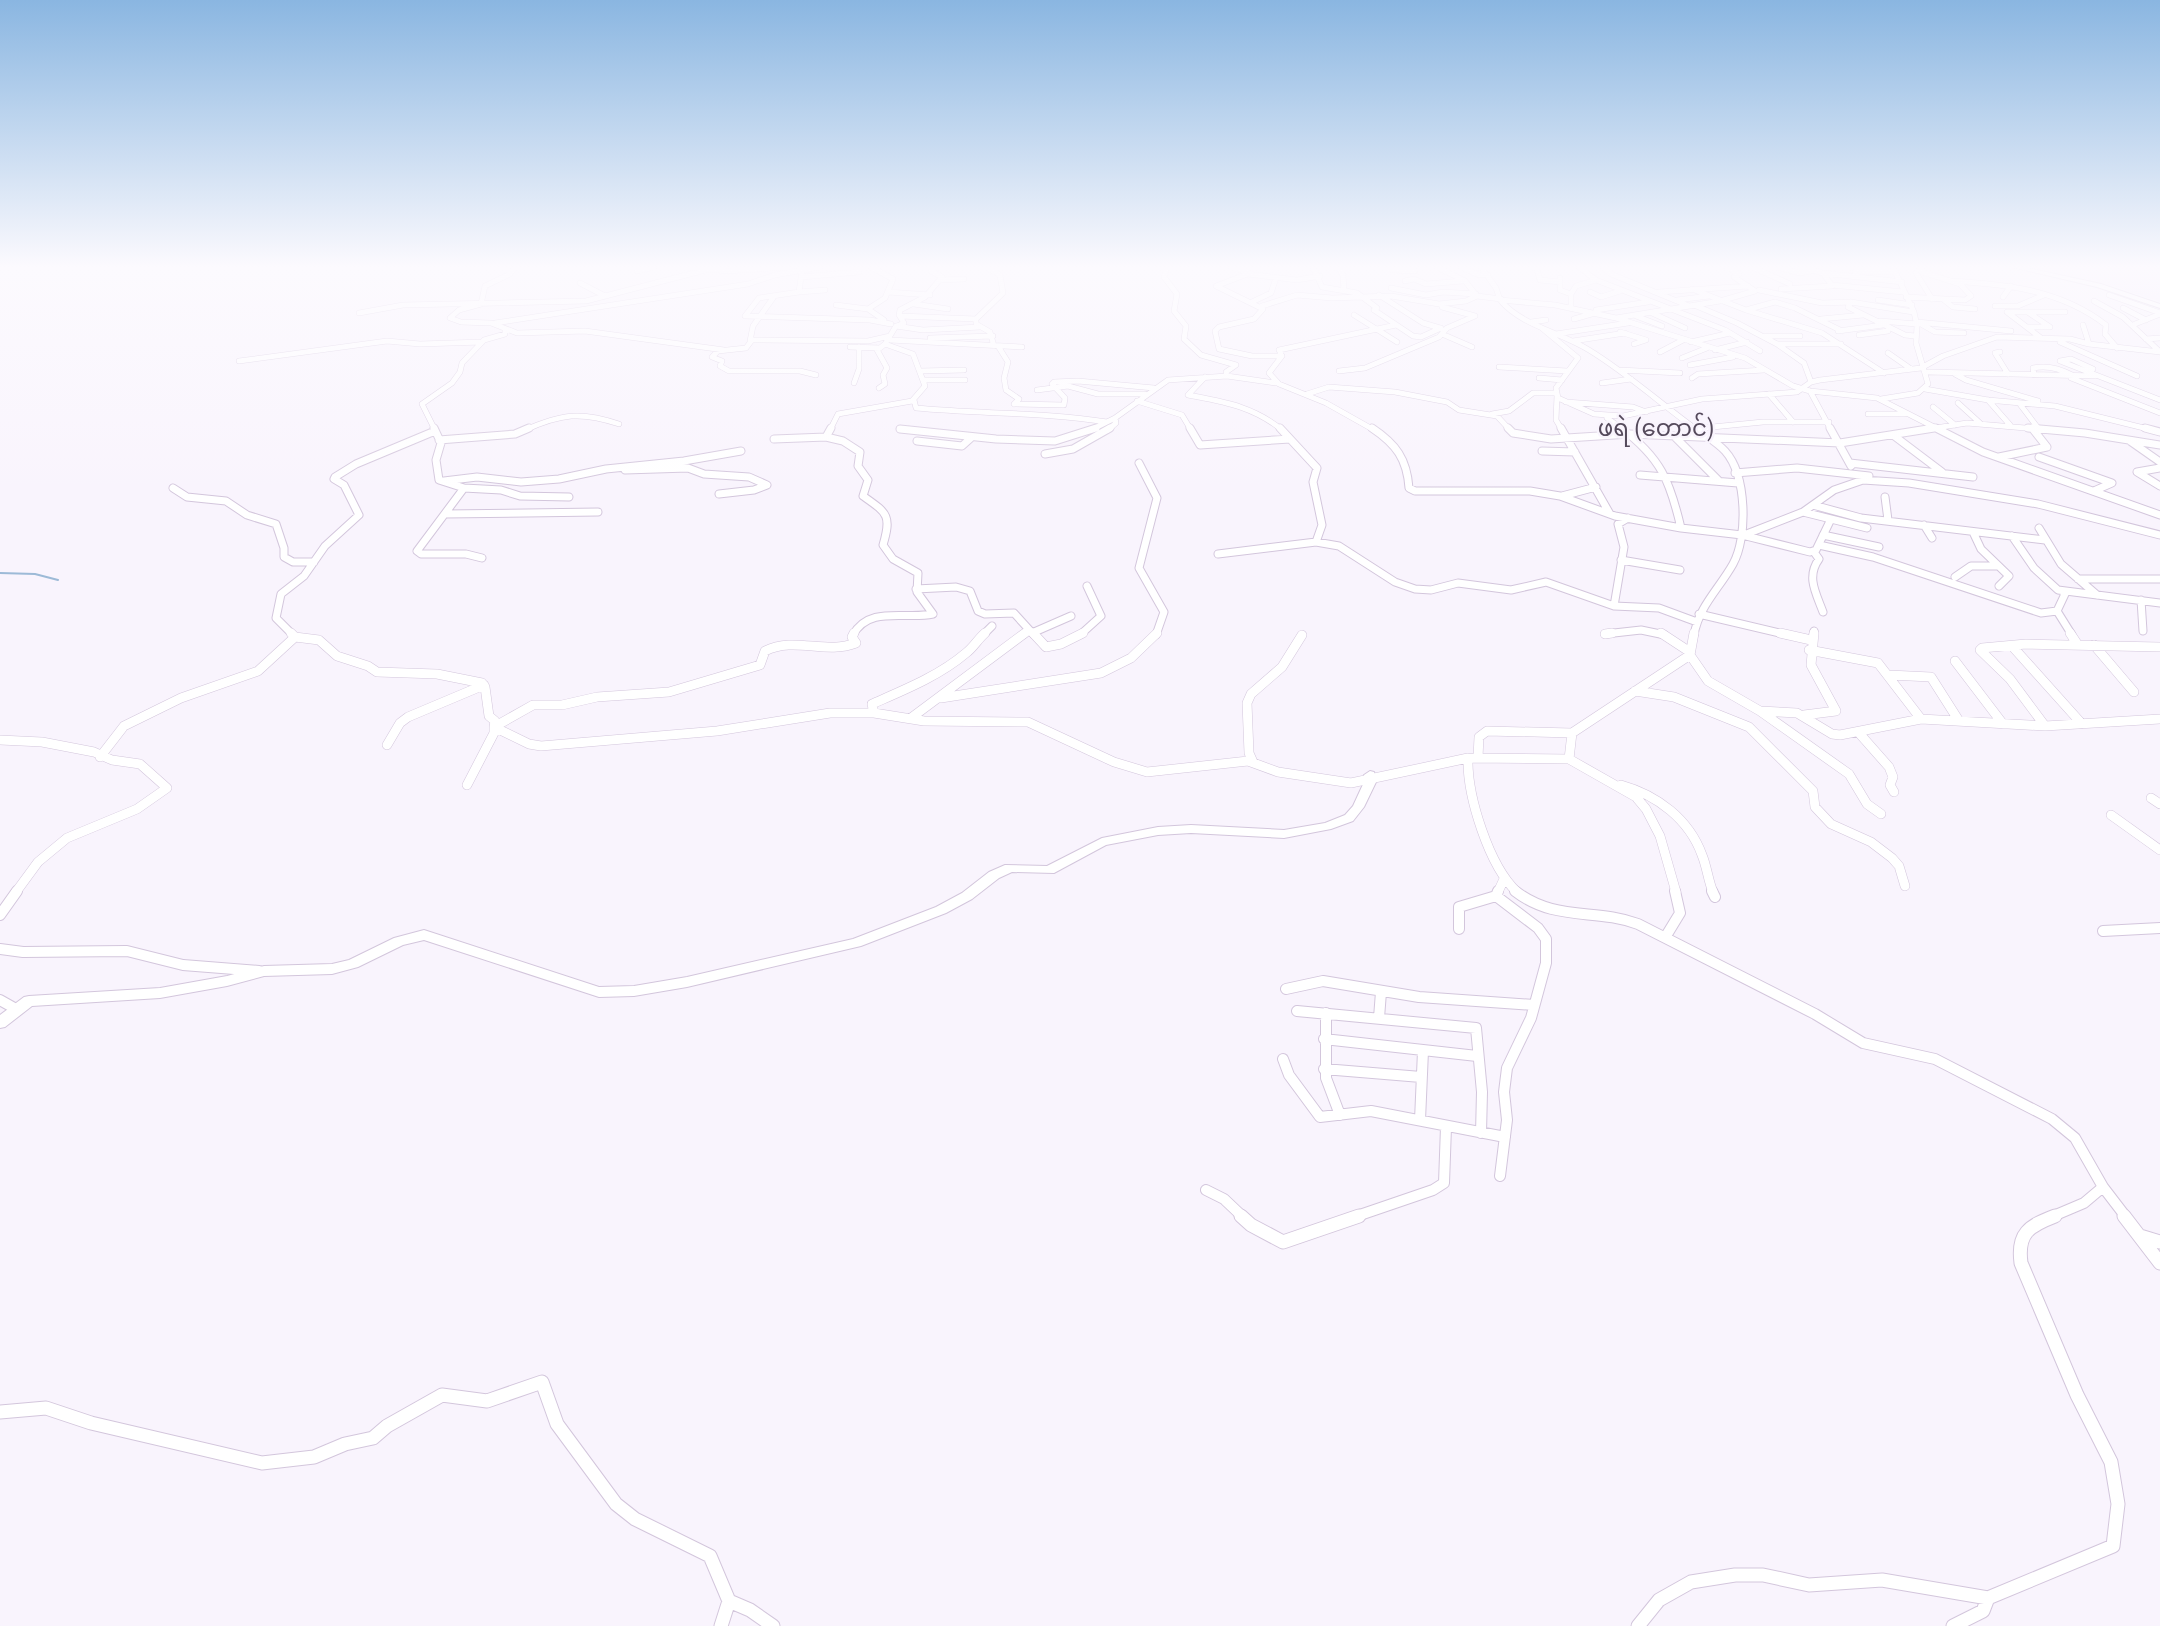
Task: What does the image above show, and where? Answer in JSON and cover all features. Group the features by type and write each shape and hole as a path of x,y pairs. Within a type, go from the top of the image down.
{"street":[{"path":"239,361 373,343"},
{"path":"407,343 454,343"},
{"path":"441,481 436,460 441,443 422,404 452,383 460,372 462,363 481,343"},
{"path":"681,343 724,349 746,348 750,343"},
{"path":"750,343 757,343"},
{"path":"750,343 876,348 884,343"},
{"path":"893,343 914,354 925,386 914,400 914,407 1077,417 1107,422"},
{"path":"915,343 1021,347"},
{"path":"995,343 1008,362 1004,378 1006,390 1019,399 1008,409 1007,414"},
{"path":"1188,343 1201,355 1236,365 1226,372 1227,376"},
{"path":"1216,343 1219,349 1228,352 1252,356 1282,356"},
{"path":"1282,356 1279,350 1310,343"},
{"path":"1339,371 1365,368 1417,343"},
{"path":"1465,343 1472,347"},
{"path":"1561,343 1578,358 1567,371 1556,394 1556,420 1597,486 1610,514"},
{"path":"1576,343 1630,379 1665,409 1728,454 1742,497 1742,535 1738,554 1698,618 1690,653 1572,733 1487,731 1479,737 1467,782 1494,862 1504,879 1517,894 1553,912 1621,918 1666,936 1684,949 1815,1014 1863,1043 1935,1059 2052,1119 2075,1138 2103,1187 2160,1263"},
{"path":"1634,344 1638,343"},
{"path":"1660,352 1682,343"},
{"path":"1692,343 1736,356 1806,390 1829,422 1854,474"},
{"path":"1715,350 1743,343"},
{"path":"1748,343 1760,351"},
{"path":"1881,400 1919,393 1925,388 1927,369 1918,343"},
{"path":"1927,369 1943,356 1980,343"},
{"path":"2063,343 2137,376"},
{"path":"2085,343 2160,352"},
{"path":"2113,343 2117,348"},
{"path":"1776,344 1842,344 1884,373"},
{"path":"1776,344 1795,360 1804,363 1811,382"},
{"path":"854,383 859,369 859,347"},
{"path":"876,348 887,368 883,375 885,384 878,388"},
{"path":"1682,358 1707,348"},
{"path":"724,349 712,357 722,361 720,366 729,371 800,371 816,374"},
{"path":"2000,352 1995,354 1995,357 2008,374"},
{"path":"1888,353 1912,369"},
{"path":"1277,383 1269,373 1282,356"},
{"path":"1690,365 1736,356"},
{"path":"2093,369 2071,359 2060,361 2160,400"},
{"path":"1499,367 1567,371"},
{"path":"1806,390 1811,382 1912,369 1953,373 2096,376"},
{"path":"920,371 964,370"},
{"path":"1617,370 1680,373"},
{"path":"1692,378 1698,374 1764,370"},
{"path":"1953,373 1966,380 2160,432"},
{"path":"900,429 972,437 1055,441 1115,418 1154,388 1172,378 1227,376 1277,383 1307,394 1381,434 1397,448 1408,469 1409,488 1415,491 1499,489 1560,496 1628,518 1877,558 2041,613 2057,611"},
{"path":"2069,376 2160,414"},
{"path":"1205,377 1188,395 1224,400 1258,411 1265,418 1274,421 1317,467 1313,482 1322,526 1316,542"},
{"path":"1539,378 1562,380"},
{"path":"1836,378 1844,393"},
{"path":"1602,383 1630,379"},
{"path":"923,380 965,380"},
{"path":"1015,404 1064,405 1065,398 1051,383 1054,382 1078,381 1154,388"},
{"path":"1037,390 1072,386 1102,395 1146,394"},
{"path":"1307,394 1329,387 1395,392 1447,402 1459,410 1497,416 1513,433 1566,440 1630,434 1840,443 1932,427 1981,423 2160,445"},
{"path":"1925,388 1988,400 2054,405"},
{"path":"1490,415 1509,411 1533,393 1556,394 1565,402 1594,415 1607,417 1647,413 1688,402 1806,390 1844,393 1881,400 1998,457 2160,515"},
{"path":"1575,402 1576,394"},
{"path":"1769,394 1793,422"},
{"path":"826,436 838,414 914,400"},
{"path":"1988,400 2010,425"},
{"path":"1138,401 1182,415 1201,446 1290,439"},
{"path":"1565,402 1633,407 1647,413"},
{"path":"1958,403 1981,423"},
{"path":"1998,457 2047,447 2019,403"},
{"path":"1933,407 1955,425"},
{"path":"1868,414 1909,414"},
{"path":"439,440 515,434 553,418 570,415 595,416 619,424"},
{"path":"1607,417 1630,434 1657,462 1667,478 1681,528"},
{"path":"1045,454 1061,453 1087,442 1108,430 1116,423 1115,418"},
{"path":"1692,429 1763,422 1829,422"},
{"path":"435,431 350,465 335,477 334,479 344,485 359,515 340,530 304,576 279,599 276,618 295,637 319,640 337,656 368,666 377,672 438,674 484,685"},
{"path":"934,453 949,434"},
{"path":"1894,435 1943,473"},
{"path":"494,727 533,705 562,705 597,697 669,692 761,664 765,651 780,644 824,649 851,646 856,643 852,637 854,631 866,618 879,615 922,617 933,614 916,589 918,573 887,555 883,545 890,528 887,515 863,496 870,478 868,473 858,466 860,452 843,441 826,436 775,439"},
{"path":"917,441 962,446 972,437"},
{"path":"1675,437 1700,465 1719,481"},
{"path":"2126,439 2160,462"},
{"path":"441,481 477,477 535,481 741,451"},
{"path":"1542,451 1575,452"},
{"path":"2039,457 2112,483 2096,491"},
{"path":"941,698 1017,685 1079,680 1120,668 1153,639 1165,618 1164,612 1139,568 1157,498 1139,463"},
{"path":"1850,463 1973,477"},
{"path":"2041,471 2058,464"},
{"path":"606,469 652,471 688,468 704,474 749,477 767,485 754,490 719,494"},
{"path":"1735,473 1797,468 1854,474 2038,505 2160,535"},
{"path":"2160,468 2137,472 2160,486"},
{"path":"1914,470 1918,484"},
{"path":"1640,475 1738,482"},
{"path":"441,481 464,488 501,490 520,496 569,497"},
{"path":"1742,535 1803,512 1834,490 1852,482 1891,481"},
{"path":"1560,496 1597,486"},
{"path":"173,488 187,497 226,500 247,516 276,524 284,548 284,557 293,562 314,562"},
{"path":"464,488 417,553 466,554 482,558"},
{"path":"1885,497 1888,520"},
{"path":"1813,505 1861,518 2045,540"},
{"path":"445,514 598,512"},
{"path":"1803,512 1867,528"},
{"path":"1614,606 1624,547 1618,524 1628,518"},
{"path":"1823,612 1810,573 1819,559 1816,548 1831,519"},
{"path":"1924,525 1932,538"},
{"path":"2039,528 2061,564 2096,595"},
{"path":"1973,531 1981,549 2010,578 1998,586"},
{"path":"1823,535 1879,547"},
{"path":"2012,536 2034,568 2058,590 2160,603"},
{"path":"1218,554 1316,542 1339,546 1395,582 1415,589 1431,590 1458,583 1511,590 1546,582 1614,606 1659,608 1872,662 1883,667 1921,719"},
{"path":"1621,560 1680,570"},
{"path":"1955,578 1971,566 1997,566"},
{"path":"2078,579 2160,579"},
{"path":"916,589 956,587 970,591 981,613 1014,613 1046,647 1063,643 1093,627 1101,616 1100,607 1087,586"},
{"path":"2057,611 2065,594 2063,592"},
{"path":"2141,600 2143,631"},
{"path":"2057,611 2078,645"},
{"path":"911,718 1030,631 1071,616"},
{"path":"874,713 872,704 915,685 950,665 969,651 992,626"},
{"path":"1605,634 1662,631 1679,640 1708,681 1760,711 1849,774 1867,804 1881,814"},
{"path":"1760,711 1803,715 1836,711 1809,664 1814,631"},
{"path":"1253,762 1249,753 1247,703 1251,694 1282,667 1302,635"},
{"path":"100,757 124,726 181,698 258,671 295,637"},
{"path":"2094,645 2134,692"},
{"path":"2045,726 2010,679 1980,650 1987,647 2012,646 2094,645 2141,649 2160,647"},
{"path":"2012,646 2082,724"},
{"path":"1955,661 2003,724"},
{"path":"1889,675 1931,677 1959,721"},
{"path":"467,785 494,733 495,721 489,716 484,685"},
{"path":"387,745 400,723 408,717 484,685"},
{"path":"1635,691 1674,697 1749,727 1813,791 1815,807 1831,824 1838,830 1871,842 1892,858 1899,866 1905,886"},
{"path":"494,727 528,744 541,746 716,731 830,713 874,713 924,721 1028,722 1114,762 1147,772 1253,762 1278,772 1332,782 1473,757 1569,759 1617,784 1645,806 1668,861 1679,913 1666,936"},
{"path":"1803,715 1832,734 1859,733 1921,719 2045,726 2160,719"},
{"path":"1569,759 1572,733"},
{"path":"1859,733 1889,768 1893,777 1890,785 1894,792"},
{"path":"0,740 42,742 140,764 167,788 137,809 67,838 38,862 0,915"},
{"path":"0,949 23,952 127,951 183,965 264,971 332,970 353,964 399,941 425,935 599,992 634,991 687,982 856,943 941,910 967,896 994,876 1010,869 1049,870 1102,842 1158,831 1284,834 1327,826 1349,818 1358,807 1370,777"},
{"path":"1617,784 1635,788 1660,801 1689,831 1702,854 1708,884 1715,897"},
{"path":"2151,797 2160,804"},
{"path":"2111,816 2160,850"},
{"path":"1459,929 1459,907 1496,896 1504,879"},
{"path":"1496,896 1538,928 1546,939 1546,963 1531,1018 1507,1068 1504,1092 1507,1120 1500,1176"},
{"path":"2103,931 2160,928"},
{"path":"0,1023 29,1000 160,993 227,981 264,971"},
{"path":"1286,989 1305,981 1332,981 1381,992 1534,1005"},
{"path":"1379,1018 1381,992"},
{"path":"0,1000 16,1009"},
{"path":"1297,1011 1476,1028 1482,1092 1481,1133"},
{"path":"1326,1013 1324,1069 1330,1099 1340,1115"},
{"path":"1324,1039 1477,1056"},
{"path":"1420,1120 1423,1051"},
{"path":"1283,1059 1289,1075 1320,1117 1371,1111 1505,1138"},
{"path":"1324,1069 1421,1077"},
{"path":"1206,1190 1224,1199 1251,1225 1283,1242 1433,1190 1444,1183 1446,1127"},
{"path":"1638,1626 1659,1600 1691,1582 1735,1575 1763,1575 1809,1585 1882,1580 1988,1598 2113,1546 2120,1511 2106,1447 2076,1393 2071,1376 2035,1301 2017,1249 2022,1237 2045,1221 2092,1201 2103,1187"},
{"path":"2140,1236 2160,1242"},
{"path":"0,1412 46,1408 92,1423 262,1463 314,1457 345,1444 373,1438 387,1426 442,1395 487,1401 542,1382 556,1424 616,1504 635,1519 710,1556 729,1601 721,1626"},
{"path":"1953,1626 1983,1611 1988,1598"},
{"path":"729,1601 750,1610 773,1626"}],"waterway":[{"path":"0,573 35,574 58,580"}],"district":[{"name":"ဖရဲ (တောင်)","path":"1656,428"}]}
